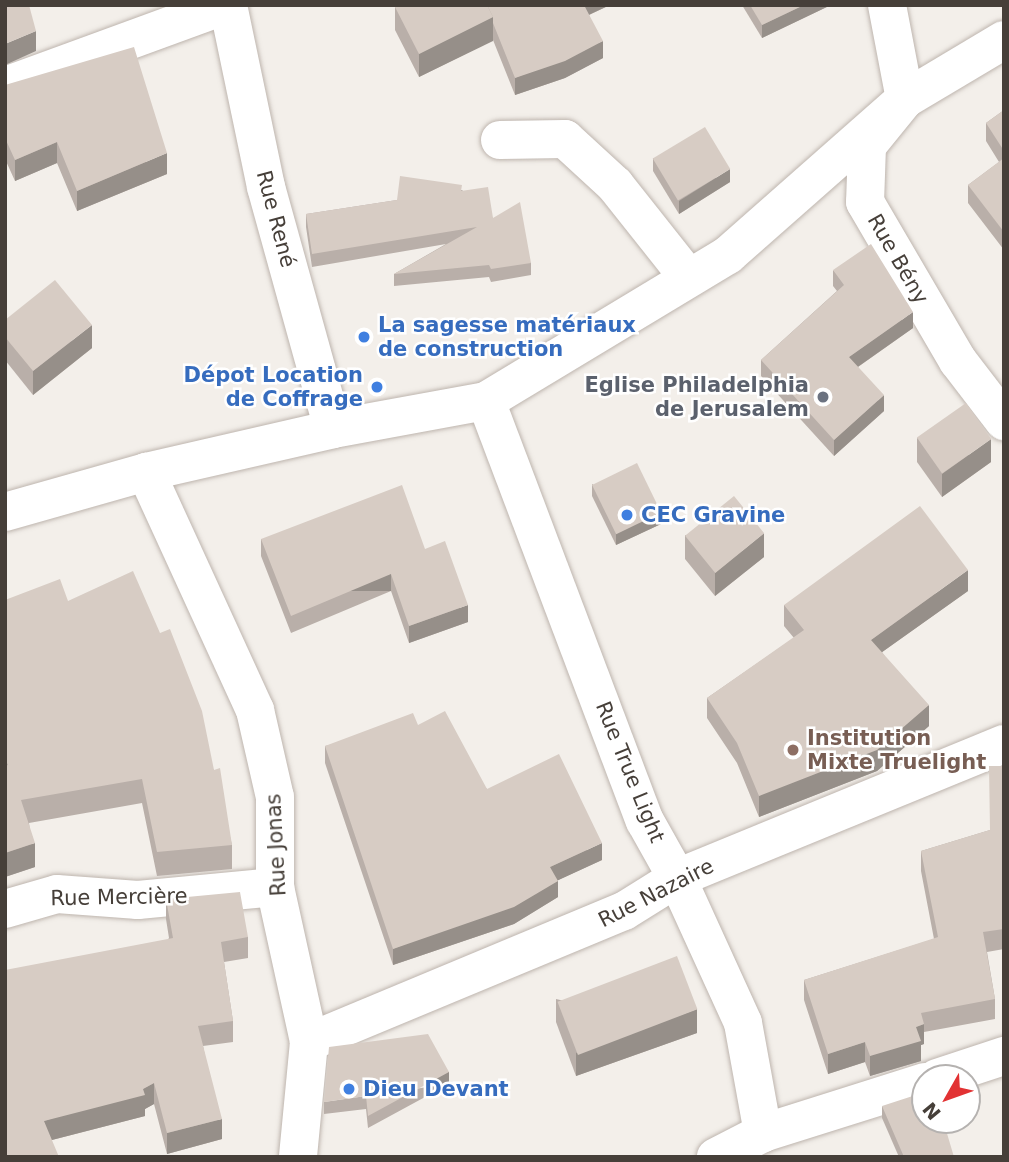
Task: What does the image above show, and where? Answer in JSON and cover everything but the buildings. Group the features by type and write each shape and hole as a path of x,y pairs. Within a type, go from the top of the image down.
{"street":[{"path":"5,86 227,5"},
{"name":"Rue René","path":"227,5 266,187 333,429"},
{"path":"887,5 905,99"},
{"path":"5,512 146,472 333,429 486,401 687,276 728,255 905,99 1004,40"},
{"name":"Rue Bény","path":"905,99 867,146 866,202 958,361 1004,421"},
{"path":"500,141 565,139 615,185 687,276"},
{"name":"Rue True Light","path":"486,401 645,821 677,878 743,1023 763,1133"},
{"name":"Rue Jonas","path":"146,472 255,710 275,797 275,887 309,1042 298,1157"},
{"name":"Rue Nazaire","path":"309,1042 624,911 677,878 1004,744"},
{"name":"Rue Mercière","path":"5,909 57,894 138,900 275,887"},
{"path":"980,1064 1004,1056"},
{"path":"716,1157 763,1133 911,1086"}],"place":[{"name":"La sagesse matériaux de construction","path":"364,337"},
{"name":"Dépot Location de Coffrage","path":"377,387"},
{"name":"Eglise Philadelphia de Jerusalem","path":"823,397"},
{"name":"CEC Gravine","path":"627,515"},
{"name":"Institution Mixte Truelight","path":"793,750"},
{"name":"Dieu Devant","path":"349,1089"}]}
